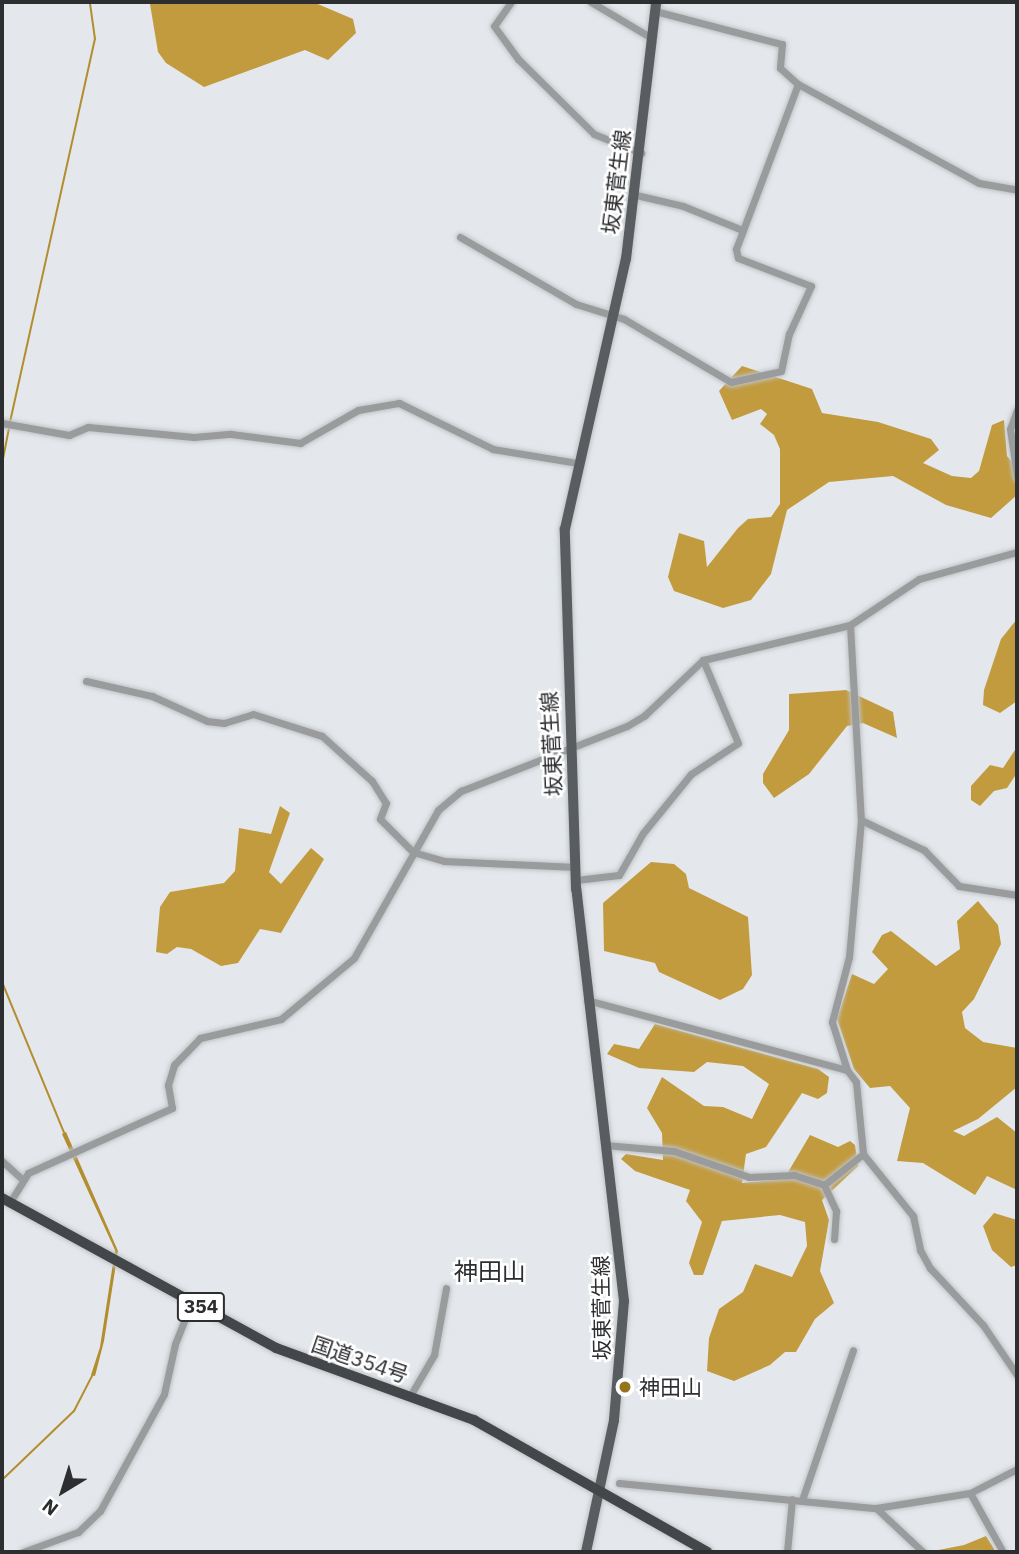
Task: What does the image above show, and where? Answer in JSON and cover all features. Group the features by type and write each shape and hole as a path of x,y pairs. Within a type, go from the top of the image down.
{"highway":[{"name":"国道354号","path":"6,1200 296,1356 474,1420 707,1552"}],"main road":[{"name":"坂東菅生線","path":"586,1552 614,1420 624,1328 622,1267 586,1000 576,880 565,529 613,316 636,195 655,6"}],"street":[{"path":"510,2 494,26 518,59 594,134 641,153"},
{"path":"591,2 650,37"},
{"path":"655,6 782,44 780,68 799,84 979,184 1017,190"},
{"path":"460,237 576,304 613,316 731,382 781,372 789,334 811,286 738,258 736,249 799,84"},
{"path":"636,195 683,206 742,230"},
{"path":"2,423 69,435 88,427 194,438 231,434 300,443 358,410 399,403 493,449 578,463"},
{"path":"1017,410 1010,429 1017,476"},
{"path":"6,1200 21,1178 172,1108 175,1104 168,1085 174,1065 200,1038 281,1019 354,958 438,810 461,791 645,715 703,660 850,625 919,579 1017,552"},
{"path":"850,625 861,820 849,957 832,1022 860,1100 863,1154 913,1216 919,1250 930,1268 983,1325 1017,1375"},
{"path":"576,880 619,876 643,833 691,775 738,743 703,660"},
{"path":"86,681 141,692 207,721 224,723 253,713 322,736 372,782 386,803 380,820 413,852 444,861 576,867"},
{"path":"861,820 924,850 959,886 1017,895"},
{"path":"586,1000 847,1070"},
{"path":"605,1145 674,1151 749,1177 794,1174 824,1185 836,1211 834,1239"},
{"path":"824,1185 863,1154"},
{"path":"2,1161 21,1178"},
{"path":"410,1396 434,1355 446,1288"},
{"path":"23,1552 78,1532 100,1511 158,1409 192,1301"},
{"path":"802,1500 853,1350"},
{"path":"619,1483 876,1508 970,1493 1017,1469"},
{"path":"970,1493 1003,1552"},
{"path":"787,1552 792,1499"},
{"path":"876,1508 923,1552"}],"shaded area":[{"path":"313,2 353,19 356,33 328,60 305,50 204,87 166,63 158,52 150,4"},
{"path":"742,366 812,389 822,413 878,422 931,439 939,450 923,463 952,476 971,478 979,471 992,425 1004,420 1007,456 1017,468 1017,495 991,518 946,505 893,476 829,482 787,510 771,574 751,600 723,608 674,591 668,577 679,533 704,541 707,567 748,519 771,517 780,504 780,449 774,435 760,424 767,414 761,409 732,420 719,391"},
{"path":"1017,619 1017,701 1000,713 983,705 984,690 1001,639"},
{"path":"846,690 893,712 897,738 863,723 847,726 809,774 774,798 763,783 763,774 789,730 789,694"},
{"path":"1017,747 1017,773 1007,788 994,791 980,806 971,800 971,786 990,765 1003,768"},
{"path":"280,806 290,813 269,872 281,884 311,848 324,859 281,933 260,929 238,963 221,966 191,949 177,947 167,954 156,952 160,907 170,892 224,883 235,871 239,828 271,834"},
{"path":"651,862 674,864 686,874 689,888 748,917 752,975 743,989 720,1000 659,972 655,963 604,951 603,903"},
{"path":"978,901 998,925 1001,944 974,999 962,1012 965,1028 983,1042 1017,1048 1017,1087 978,1119 953,1131 964,1136 997,1117 1017,1133 1017,1190 987,1176 975,1195 923,1163 897,1161 910,1108 890,1086 870,1088 854,1069 837,1019 852,974 874,984 888,969 872,952 882,935 891,931 936,966 960,949 957,921"},
{"path":"655,1024 818,1069 829,1077 827,1093 818,1099 802,1093 766,1147 746,1154 742,1183 784,1179 810,1135 838,1147 850,1141 855,1145 858,1166 822,1200 829,1220 820,1271 834,1303 815,1319 796,1352 785,1352 770,1365 734,1381 707,1371 709,1338 719,1309 743,1292 755,1264 792,1277 807,1246 805,1222 780,1215 722,1221 703,1275 694,1275 689,1263 702,1222 686,1201 690,1190 635,1171 621,1159 626,1154 663,1160 662,1133 647,1108 662,1077 704,1106 723,1107 752,1119 769,1084 743,1066 707,1062 694,1072 639,1068 607,1054 614,1044 639,1049"},
{"path":"66,1132 118,1251 104,1341 95,1376 91,1375 100,1347 115,1250 62,1134"},
{"path":"994,1213 1017,1220 1017,1265 1011,1267 992,1250 983,1226"},
{"path":"986,1536 996,1552 928,1552 964,1545"}],"waterway":[{"path":"10,422 95,39 90,2"},
{"path":"2,464 9,427"},
{"path":"2,982 65,1135"},
{"path":"2,1480 74,1411 93,1374"}],"place":[{"name":"神田山","path":"625,1387"}],"district":[{"name":"神田山","path":"490,1272"}]}
